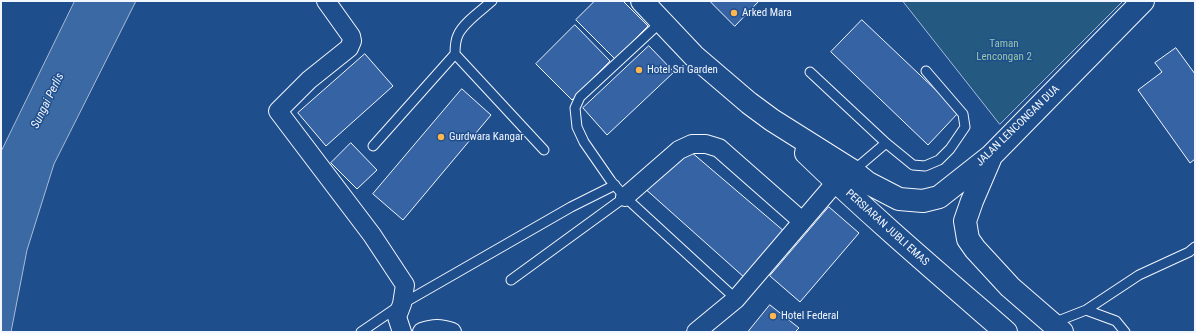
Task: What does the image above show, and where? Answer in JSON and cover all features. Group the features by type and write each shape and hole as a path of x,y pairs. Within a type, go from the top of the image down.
{"main road":[{"name":"JALAN LENCONGAN DUA","path":"642,1 694,56 749,103 844,177 868,183 899,198 924,201 939,197 991,156 1143,1"},
{"path":"991,156 965,221 968,239 974,249 1010,287 1057,328"},
{"name":"PERSIARAN JUBLI EMAS","path":"844,177 906,245 1006,332"}],"street":[{"path":"326,1 350,36 352,41 349,48 309,80 278,111 372,235 405,285 402,304 397,317 402,332"},
{"path":"617,188 679,150 692,144 706,144 719,148 802,221"},
{"path":"696,332 736,299 802,221 844,177"},
{"path":"422,332 430,329 443,329 452,332"}],"lane":[{"path":"373,146 455,54 455,43 458,34 472,18 492,1"},
{"path":"661,22 580,97 575,108 577,127 584,142 617,188 736,299"},
{"path":"455,54 544,150"},
{"path":"810,72 886,143 913,164 925,166 939,160 950,149 964,127 963,114 926,71"},
{"path":"844,177 886,143"},
{"path":"361,332 402,304 571,207 617,188"},
{"path":"511,280 617,188"},
{"path":"1057,328 1139,275 1189,252 1195,247"},
{"path":"1086,310 1116,321 1125,332"}],"green space":[{"name":"Taman Lencongan 2","path":"903,1 1123,1 1000,124"}],"water":[{"name":"Sungai Perlis","path":"75,1 136,1 54,164 27,250 11,332 1,332 1,152"}],"building":[{"path":"595,1 623,1 648,26 615,59 576,20"},
{"name":"Arked Mara","path":"710,1 759,1 735,26"},
{"path":"862,20 959,112 928,145 831,52"},
{"path":"575,25 610,61 572,100 536,64"},
{"path":"649,46 674,72 607,135 583,108"},
{"path":"1176,48 1195,74 1195,159 1190,163 1138,90 1162,72 1155,63"},
{"path":"365,54 393,86 326,146 298,113"},
{"path":"462,89 491,115 403,220 373,194"},
{"path":"351,143 377,170 357,189 331,163"},
{"path":"690,151 785,232 745,278 642,186"},
{"path":"829,207 859,233 800,302 770,276"},
{"name":"Hotel Federal","path":"770,305 799,328 795,332 748,332"}],"place":[{"name":"Arked Mara","path":"734,13"},
{"name":"Hotel Sri Garden","path":"639,70"},
{"name":"Gurdwara Kangar","path":"441,137"},
{"name":"Hotel Federal","path":"773,316"}]}
